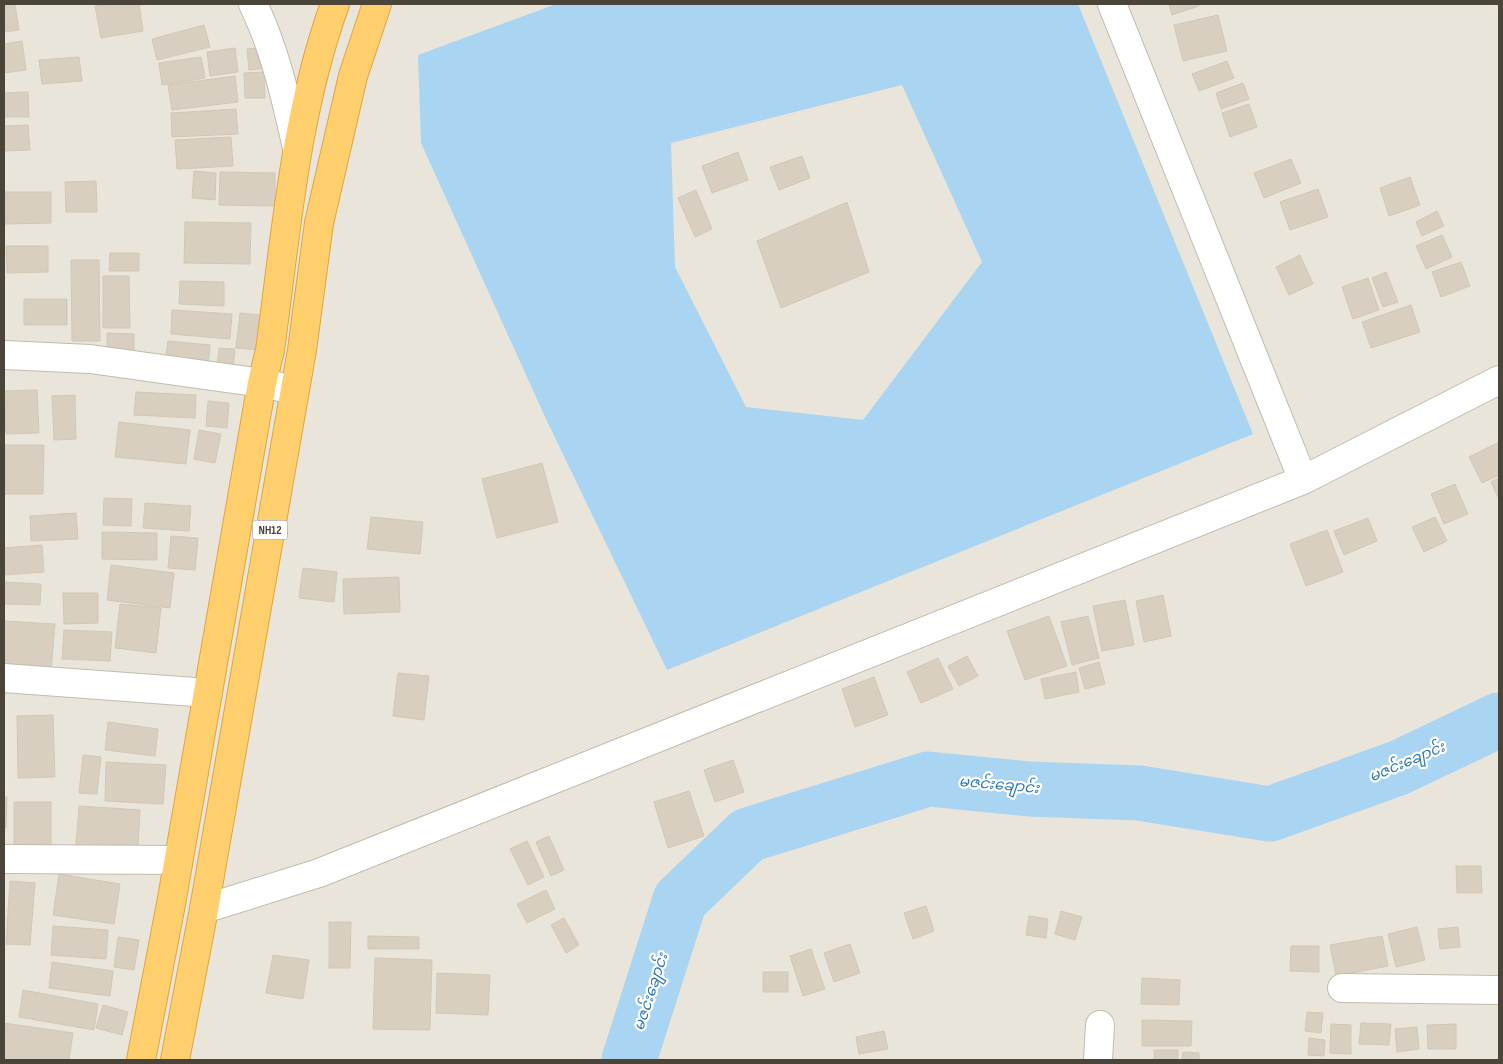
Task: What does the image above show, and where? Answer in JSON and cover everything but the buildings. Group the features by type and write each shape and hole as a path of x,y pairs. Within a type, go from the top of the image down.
{"highway":[{"name":"NH12","path":"141,1060 171,904 262,383 270,350 297,148 325,32 335,4"},
{"name":"NH12","path":"175,1060 204,909 302,350 319,223 353,76 377,4"}],"street":[{"path":"254,4 264,26 288,105 297,148"},
{"path":"1112,4 1303,480"},
{"path":"4,355 90,359 262,383 294,390"},
{"path":"204,909 319,873 1303,480 1499,380"},
{"path":"4,678 208,693"},
{"path":"4,859 178,860"},
{"path":"1342,988 1499,990"},
{"path":"1098,1060 1100,1025"}],"shaded area":[{"path":"4,4 1499,4 1499,1060 4,1060"}],"water":[{"path":"556,4 1078,4 1253,434 667,670 546,419 421,143 418,55","holes":["902,85 982,262 863,420 746,407 675,267 671,143"]}],"waterway":[{"name":"မဇင်းချောင်း","path":"629,1060 680,900 748,835 928,779 1029,789 1139,793 1270,814 1398,768 1499,720"}]}
